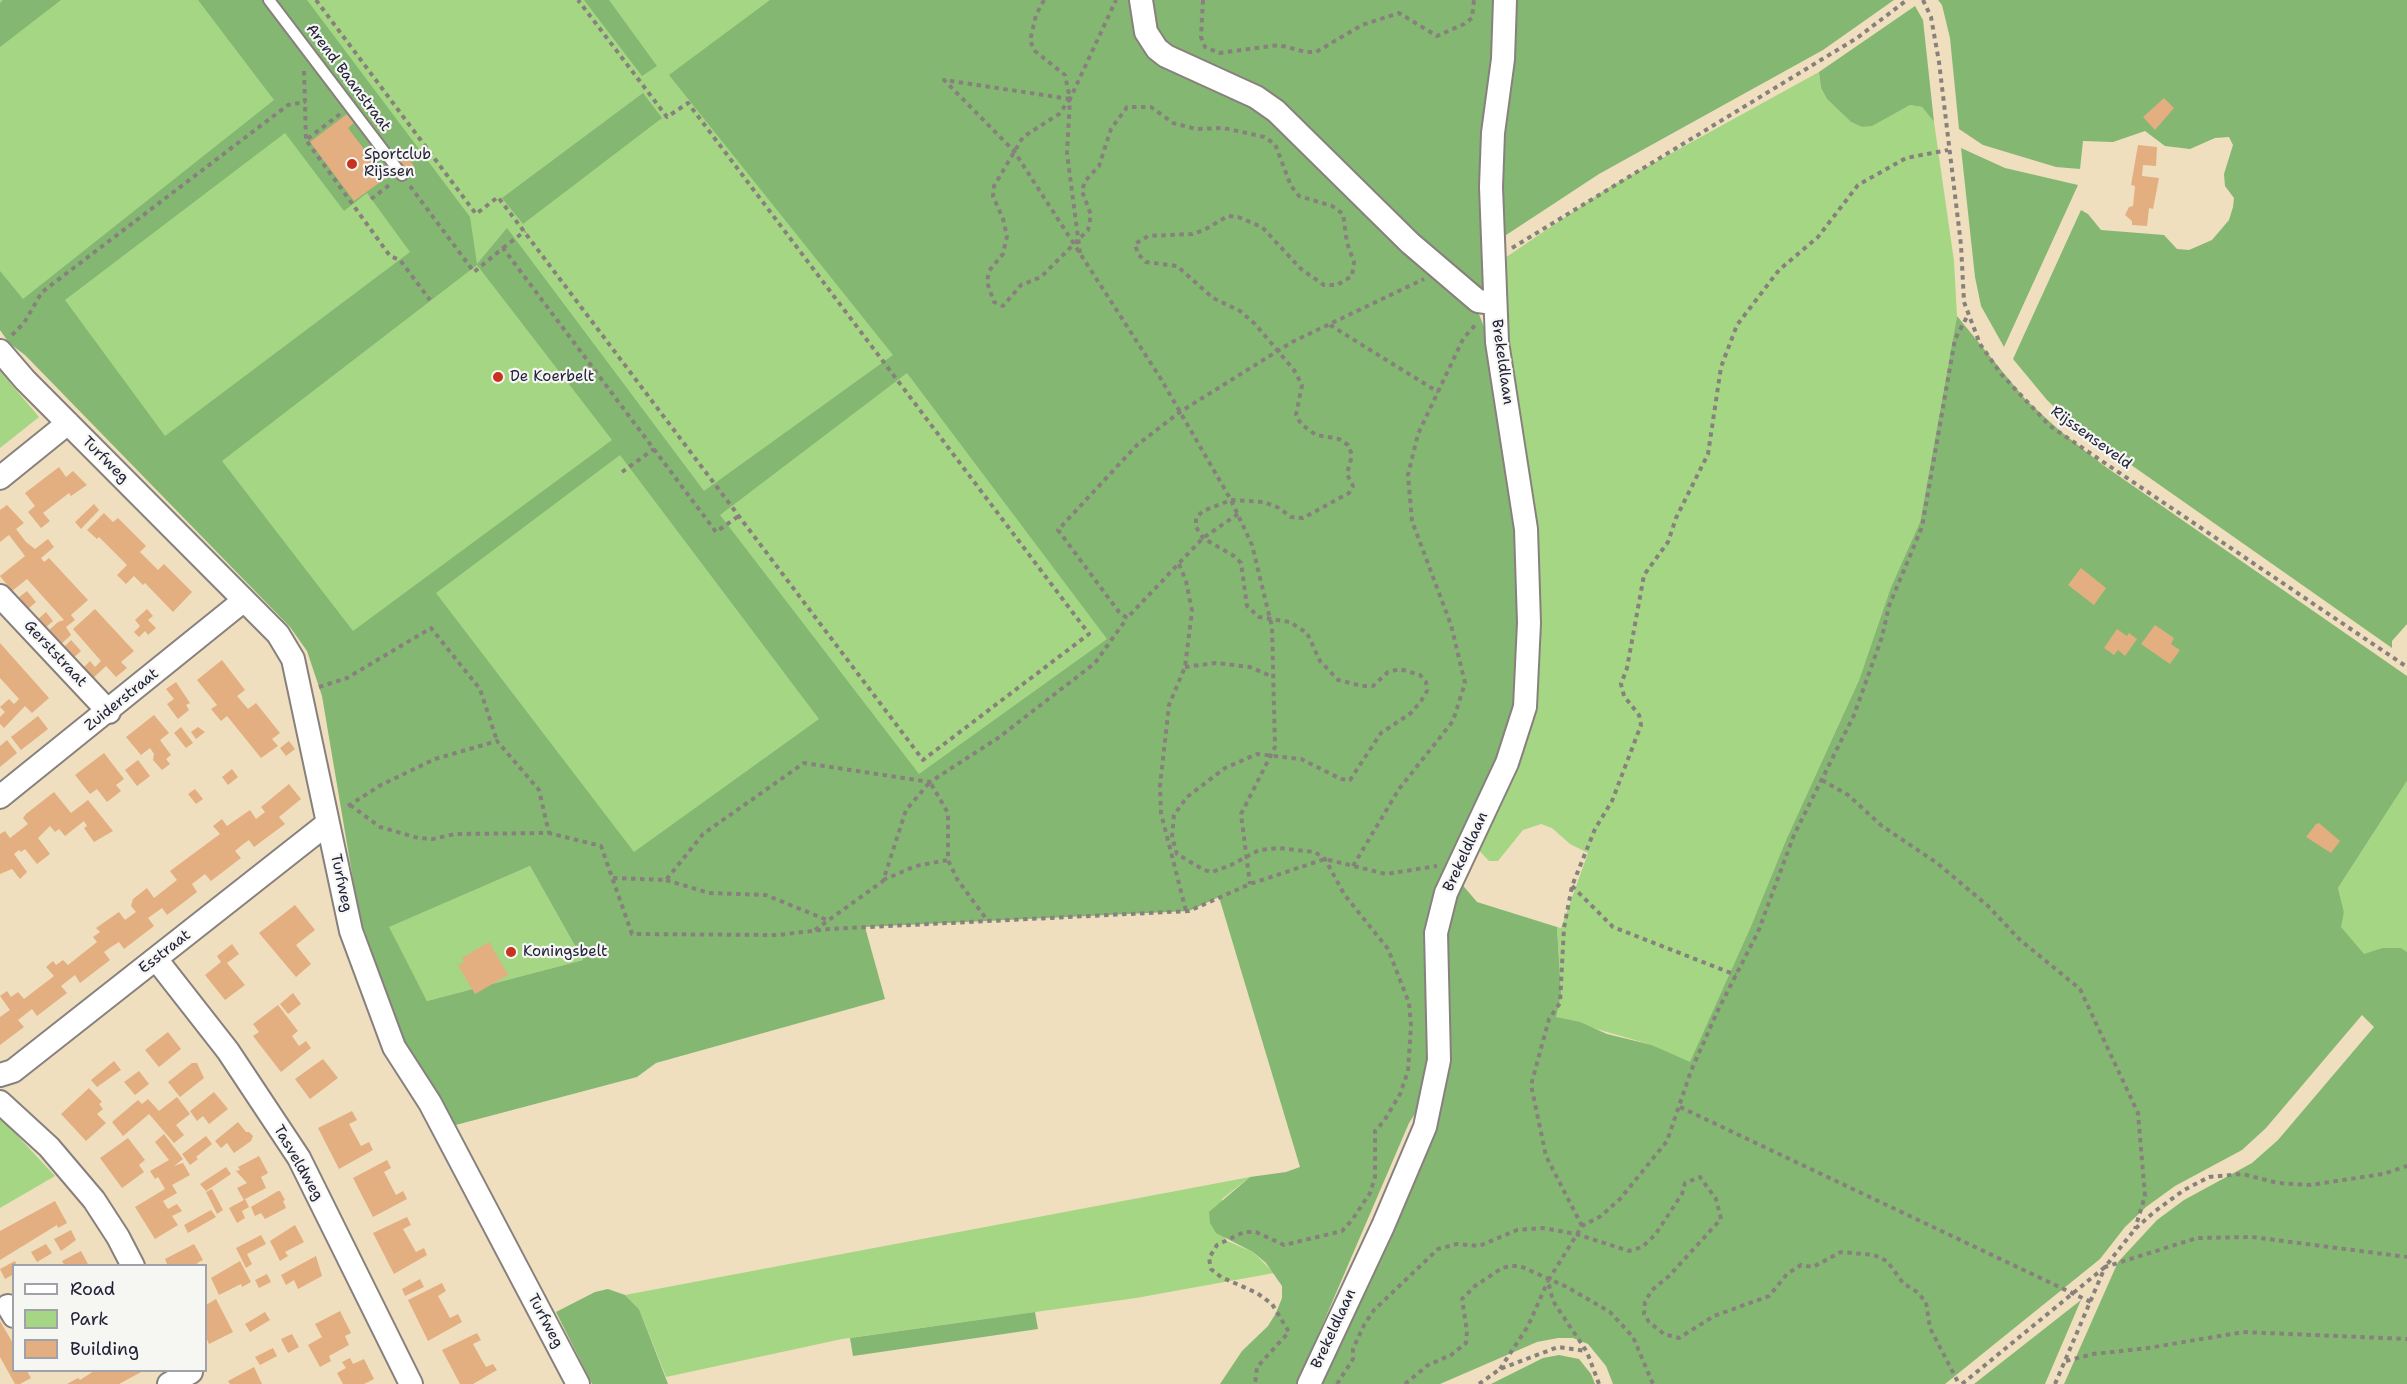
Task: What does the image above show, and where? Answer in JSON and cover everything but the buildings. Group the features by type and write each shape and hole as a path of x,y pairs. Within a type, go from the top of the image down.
{"street":[{"name":"Brekeldlaan","path":"1141,0 1146,32 1157,49 1166,56 1256,97 1276,111 1383,219 1478,301 1494,303"},
{"name":"Brekeldlaan","path":"1309,1384 1383,1226 1425,1127 1439,1060 1436,933 1446,893 1458,863 1507,763 1524,707 1528,670 1526,529 1497,342 1492,249 1493,133 1503,59 1505,0"},
{"name":"Turfweg","path":"3,345 68,423 278,634 293,659 351,931 394,1047 430,1103 578,1384"},
{"path":"0,478 68,423"},
{"name":"Gerststraat","path":"0,596 109,712"},
{"name":"Zuiderstraat","path":"0,797 109,712 243,601"},
{"name":"Esstraat","path":"0,1075 13,1071 328,823"},
{"name":"Tasveldweg","path":"156,959 228,1051 299,1158 411,1384"},
{"path":"0,1102 49,1147 94,1200 132,1264"},
{"path":"169,1384 192,1376"}],"lane":[{"name":"Arend Baanstraat","path":"269,0 304,43 402,176"}],"path":[{"path":"316,0 476,214 498,197 923,760 1089,634 688,103 667,117 578,0"},
{"path":"1044,0 1036,15 1030,41 1035,51 1065,75 1070,99 1067,153 1080,254"},
{"path":"1116,0 1070,99 1059,114 1023,137 994,186 993,196 1007,236 1003,254 989,271 987,282 994,302 1003,306 1021,285 1041,277 1088,230 1091,215 1082,192 1085,181 1099,166 1111,129 1127,107 1151,107 1173,123 1196,129 1223,128 1264,137 1275,144 1291,186 1299,196 1332,206 1343,214 1347,243 1354,262 1352,276 1337,285 1324,285 1301,269 1262,227 1238,217 1228,216 1192,234 1148,236 1135,244 1138,254 1146,262 1177,266 1213,298 1240,311 1255,324 1294,370 1302,385 1296,415 1301,424 1316,435 1339,439 1348,445 1352,455 1347,474 1353,486 1349,493 1303,518 1291,517 1279,508 1264,502 1232,500 1203,511 1196,518 1196,527 1203,538 1234,556 1241,563 1247,606 1259,617 1290,622 1307,633 1320,661 1338,680 1373,686 1389,672 1400,669 1420,675 1426,682 1428,691 1411,713 1381,733 1350,780 1341,779 1301,759 1272,754 1257,754 1225,768 1187,797 1174,815 1172,837 1177,854 1193,865 1212,872 1259,850 1278,848 1315,852 1325,859 1386,874 1458,863"},
{"path":"1203,0 1201,37 1205,47 1219,53 1279,45 1316,52 1362,25 1399,13 1437,36 1472,18 1474,0"},
{"path":"1492,249 1515,248 1731,112 1857,38 1907,0"},
{"name":"Rijssenseveld","path":"1923,0 1931,16 1938,62 1961,245 1964,302 1980,344 2001,374 2050,426 2407,667"},
{"path":"304,43 306,140 390,256 400,260 430,300"},
{"path":"1070,99 944,80 1014,151 1180,412 1232,500 1252,545 1269,618 1275,747 1241,814 1250,884"},
{"path":"3,345 24,323 42,292 288,105 305,102"},
{"path":"306,140 351,106"},
{"path":"1582,1226 1546,1156 1531,1085 1549,1019 1560,1003 1564,928 1572,886 1595,830 1612,801 1639,732 1638,715 1624,696 1622,684 1644,575 1668,542 1676,518 1708,454 1721,367 1737,325 1779,270 1818,237 1858,185 1906,158 1948,150"},
{"path":"371,199 402,176 474,272 525,231"},
{"path":"503,248 716,532 740,515"},
{"path":"1127,618 1119,612 1058,530 1137,445 1180,412 1278,350 1442,270"},
{"path":"1353,866 1399,789 1453,721 1465,683 1451,625 1412,521 1408,475 1418,434 1463,339 1494,303"},
{"path":"1500,1369 1527,1326 1548,1281 1576,1234 1582,1226 1601,1216 1643,1174 1667,1141 1696,1061 1758,932 1794,835 1854,715 1874,652 1882,637 1889,606 1922,527 1955,339 1968,315"},
{"path":"1330,324 1438,392"},
{"path":"622,472 654,449"},
{"path":"883,881 906,810 930,783 998,738 1095,663 1127,618 1203,538 1238,514"},
{"path":"1179,564 1186,581 1192,611 1185,667 1169,705 1160,786 1161,813 1186,911"},
{"path":"301,694 347,678 431,627 480,690 496,741 539,790 549,833"},
{"path":"1185,667 1216,663 1250,667 1273,677"},
{"path":"496,741 435,759 381,785 350,805 380,827 418,838 433,839 455,834 549,833 601,846 632,934 777,934 1186,911 1250,884 1325,859"},
{"path":"666,880 704,834 804,762 930,783 948,813 948,860 957,879 988,921"},
{"path":"1822,780 1848,795 1882,826 1937,863 1988,906 2019,939 2080,989 2138,1113 2145,1196 2135,1228"},
{"path":"1255,1384 1257,1367 1284,1340 1288,1332 1272,1304 1257,1293 1221,1277 1211,1269 1209,1258 1218,1245 1244,1232 1256,1232 1284,1245 1342,1231 1370,1193 1376,1169 1375,1131 1384,1121 1400,1094 1408,1071 1411,1025 1409,1003 1388,949 1355,909 1325,859"},
{"path":"814,931 883,881 916,866 948,860"},
{"path":"612,878 666,880 709,893 766,895 827,920"},
{"path":"1572,886 1613,927 1736,975"},
{"path":"1680,1107 2091,1302"},
{"path":"1337,1384 1353,1359 1353,1349 1374,1310 1438,1249 1457,1244 1479,1246 1516,1230 1543,1228 1576,1234 1629,1251 1642,1247 1655,1235 1682,1194 1685,1183 1700,1177 1716,1199 1721,1219 1670,1276 1652,1290 1645,1302 1644,1314 1648,1322 1664,1334 1679,1338 1714,1316 1769,1296 1787,1274 1801,1265 1814,1267 1841,1252 1874,1255 1887,1261 1903,1283 1917,1292 1926,1302 1930,1328 1960,1384 2105,1267 2135,1228 2184,1190 2209,1177 2242,1174 2278,1183 2310,1185 2383,1174 2407,1166"},
{"path":"2105,1267 2197,1238 2252,1237 2407,1257"},
{"path":"1405,1384 1428,1365 1451,1355 1466,1343 1467,1331 1462,1299 1475,1286 1502,1268 1510,1266 1520,1266 1548,1281 1586,1296 1623,1324 1633,1336 1653,1384"},
{"path":"2055,1384 2105,1267"},
{"path":"1548,1281 1553,1301 1587,1352 1599,1384"},
{"path":"2065,1361 2093,1354 2148,1348 2243,1332 2407,1339"},
{"path":"1479,1384 1500,1369 1558,1347 1587,1352"}],"green space":[{"name":"De Koerbelt","path":"0,0 807,0 1127,642 928,797 634,880 343,657 168,488 0,292"},
{"path":"3,0 61,0 0,47 0,3"},
{"path":"198,0 307,0 470,217 477,264 507,228 704,491 893,355 669,75 770,0 1134,0 1139,36 1257,107 1475,304 1484,327 1519,536 1521,645 1515,701 1508,733 1452,859 1431,1021 1425,1098 1409,1123 1297,1384 1220,1384 1242,1351 1268,1326 1282,1298 1282,1286 1266,1263 1253,1252 1216,1233 1210,1223 1209,1212 1250,1177 1286,1172 1300,1167 1219,897 1189,911 865,927 885,999 656,1063 637,1077 452,1126 402,1038 359,915 322,696 307,651 290,627 25,355 9,343 0,330 0,271 23,299 274,100","holes":["285,133 344,211 367,193 410,252 165,436 65,300","477,265 612,440 353,631 222,461","907,373 1107,639 919,774 720,515","620,455 819,719 634,852 436,593","530,866 583,960 427,1001 389,927"]},
{"path":"584,0 609,0 657,66 642,76"},
{"path":"1145,0 1502,0 1488,291 1478,295 1305,125 1172,51 1157,38"},
{"path":"1512,0 1894,0 1823,50 1599,174 1497,241"},
{"path":"1938,0 2407,0 2407,624 2392,641 2392,648 2070,422 2047,400 2013,359 2081,210 2088,214 2101,230 2164,235 2177,249 2189,250 2212,240 2229,220 2233,207 2234,198 2225,186 2224,174 2233,145 2229,137 2215,138 2190,149 2165,146 2145,131 2113,142 2083,141 2080,169 2056,167 1983,145 1959,129 1950,38 1942,5"},
{"path":"1915,6 1923,20 1934,122 1922,107 1910,105 1872,126 1862,127 1851,122 1827,99 1821,88 1819,72"},
{"path":"1819,72 1821,88 1827,99 1851,122 1862,127 1872,125 1910,105 1922,107 1934,122 1954,261 1957,316 1920,522 1891,587 1859,680 1786,840 1751,926 1690,1063 1652,1045 1555,1017 1561,994 1557,927 1561,928 1588,853 1570,844 1552,828 1541,824 1523,830 1498,861 1489,861 1474,845 1509,779 1496,264 1608,188"},
{"path":"643,93 662,118 523,224 502,198"},
{"path":"1961,148 2005,168 2078,185 2004,347 1981,306 1975,277"},
{"path":"1957,316 2025,399 2059,430 2103,465 2407,676 2407,781 2338,888 2344,912 2341,927 2364,954 2382,948 2401,948 2407,952 2407,1384 2064,1384 2118,1262 2157,1220 2184,1200 2252,1163 2278,1140 2374,1027 2362,1015 2266,1128 2242,1150 2175,1186 2146,1207 2125,1227 2100,1259 1945,1384 1613,1384 1606,1366 1588,1344 1573,1338 1558,1338 1537,1342 1440,1384 1318,1384 1420,1160 1446,924 1460,882 1477,902 1557,927 1561,994 1556,1017 1580,1022 1607,1034 1652,1045 1690,1062 1751,926 1786,840 1859,680 1891,587 1920,522"},
{"path":"0,371 39,417 0,448"},
{"path":"2407,781 2407,952 2400,948 2382,948 2364,955 2340,927 2344,912 2338,888"},
{"path":"530,866 583,960 427,1001 388,927"},
{"path":"0,1117 55,1176 0,1208"},
{"path":"1250,1177 1222,1199 1225,1240 1253,1252 1274,1273 1136,1298 842,1339 666,1377 639,1309 625,1295"},
{"path":"608,1289 625,1295 639,1309 668,1384 592,1384 556,1312 595,1292"},
{"path":"2081,1300 2045,1384 1974,1384"},
{"path":"1035,1312 1038,1329 853,1356 850,1338"},
{"path":"1559,1355 1579,1359 1591,1374 1595,1384 1491,1384 1543,1358"}],"place":[{"name":"Sportclub Rijssen","path":"352,164"},
{"name":"De Koerbelt","path":"498,377"},
{"name":"Koningsbelt","path":"511,952"}]}
